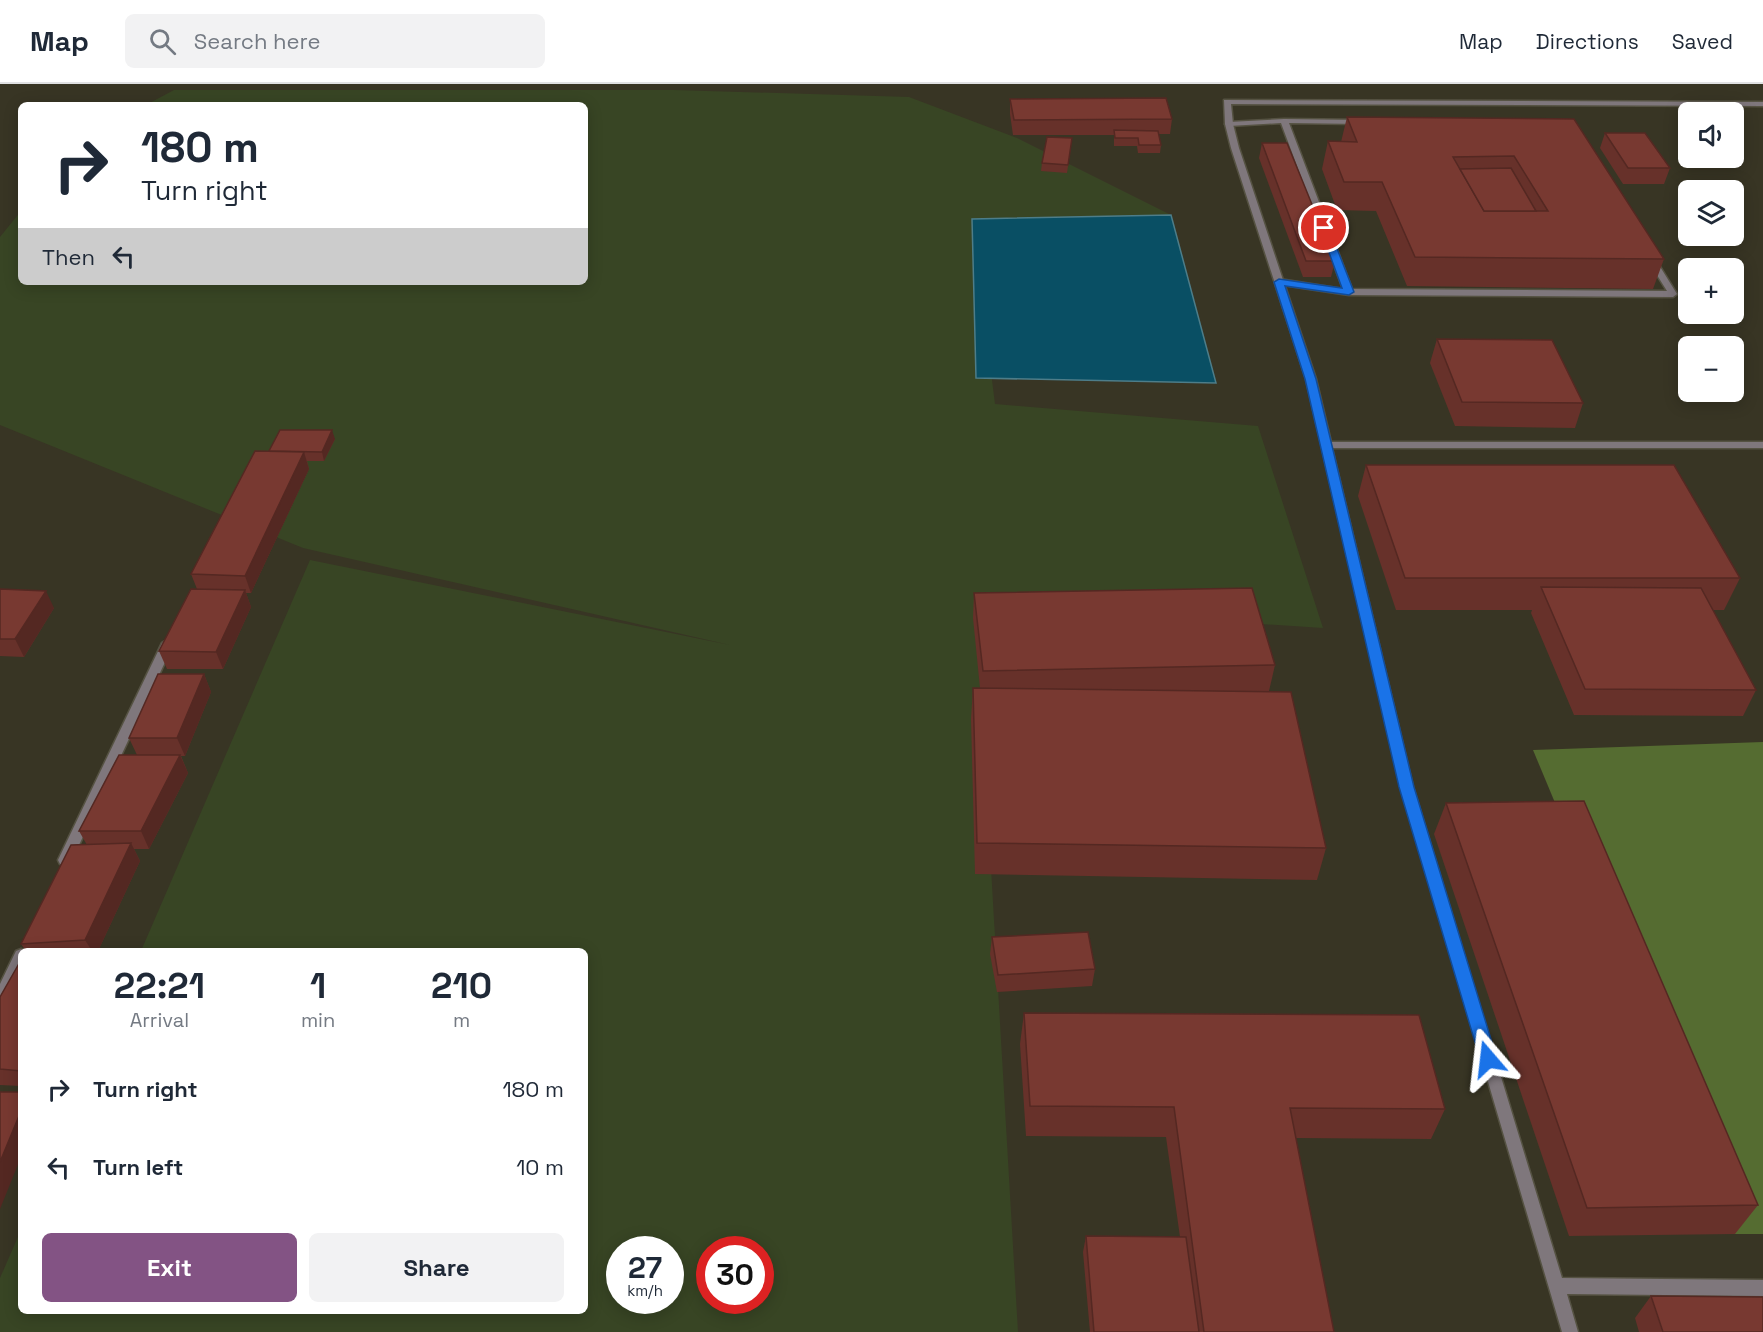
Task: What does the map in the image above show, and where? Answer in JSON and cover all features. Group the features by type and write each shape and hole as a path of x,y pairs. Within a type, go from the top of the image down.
{"street":[{"path":"1570,1332 1407,787 1311,379 1229,124 1227,102 1763,104"},
{"path":"1229,124 1284,121 1373,122"},
{"path":"1284,121 1349,292"},
{"path":"1279,282 1349,292 1673,294 1648,254"},
{"path":"1326,445 1763,445"},
{"path":"58,875 175,627"},
{"path":"0,999 18,962"},
{"path":"1557,1286 1763,1288"}],"green space":[{"path":"174,90 674,90 909,97 1017,138 1171,215 972,220 995,404 1258,426 1323,628 1120,615 981,696 1018,1332 0,1332 0,1278 18,1237 18,1314 588,1314 588,948 142,948 310,560 730,645 303,548 0,425 0,237 18,215 18,285 588,285 588,102 152,102"},
{"path":"1763,742 1763,1234 1735,1234 1533,750"}],"water":[{"path":"1171,215 1216,383 976,378 972,219"}],"building":[{"path":"1166,98 1172,119 1014,120 1010,99"},
{"path":"1347,117 1574,119 1664,259 1415,257 1382,182 1344,182 1328,141 1357,142","holes":["1514,156 1548,211 1484,211 1453,157"]},
{"path":"1114,130 1158,131 1161,145 1139,145 1138,138 1115,138"},
{"path":"1605,133 1645,133 1670,168 1628,168"},
{"path":"1047,137 1072,138 1068,165 1042,163"},
{"path":"1262,143 1287,143 1335,261 1306,261"},
{"path":"1511,168 1536,211 1484,211 1460,169"},
{"path":"1437,339 1552,340 1583,403 1462,402"},
{"path":"280,430 332,430 322,452 269,451"},
{"path":"255,451 304,452 245,576 191,574"},
{"path":"1366,465 1674,465 1740,578 1405,578"},
{"path":"1541,587 1701,588 1756,690 1585,689"},
{"path":"1252,588 1275,665 983,671 974,593"},
{"path":"0,589 46,591 15,639 0,639"},
{"path":"191,589 245,590 216,652 159,651"},
{"path":"158,674 204,674 177,738 129,738"},
{"path":"973,688 1291,692 1326,848 977,843"},
{"path":"119,755 180,755 141,831 79,831"},
{"path":"1584,801 1758,1205 1587,1208 1446,803"},
{"path":"131,843 85,940 21,944 71,845"},
{"path":"1088,932 1095,969 998,975 992,937"},
{"path":"18,965 18,1071 0,1069 0,997"},
{"path":"1024,1013 1419,1015 1445,1109 1290,1108 1334,1332 1204,1332 1174,1107 1030,1106"},
{"path":"0,1092 18,1092 18,1118 0,1162"},
{"path":"1086,1236 1186,1237 1199,1332 1094,1332"},
{"path":"1651,1296 1763,1297 1763,1332 1663,1332"}],"route":[{"path":"1324,228 1349,292 1279,282 1311,379 1407,787 1488,1059"}]}
